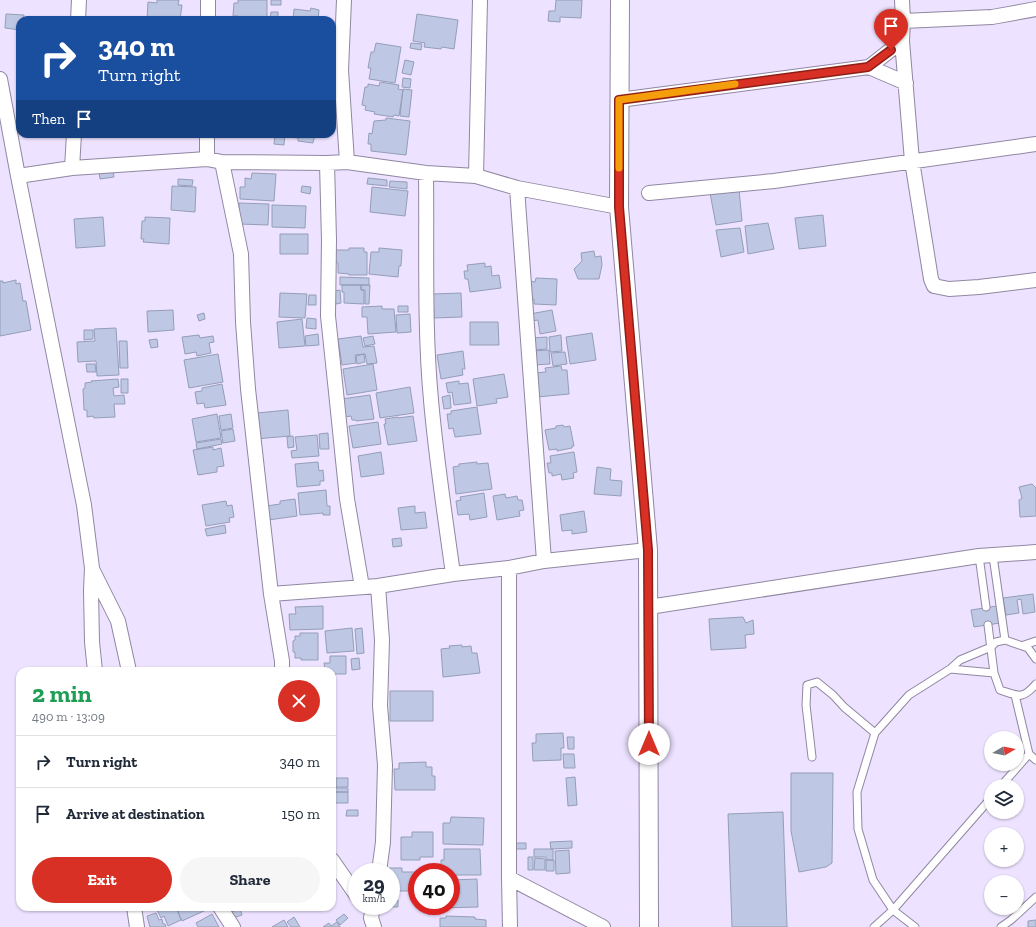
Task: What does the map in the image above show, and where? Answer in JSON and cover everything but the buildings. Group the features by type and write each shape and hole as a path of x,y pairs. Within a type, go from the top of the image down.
{"street":[{"path":"78,16 79,0"},
{"path":"208,0 208,16"},
{"path":"344,0 341,70 347,162"},
{"path":"476,176 480,0"},
{"path":"620,0 619,207 648,550 649,927"},
{"path":"902,0 902,41 912,161 930,274 934,286 949,288 979,287 1036,280"},
{"path":"903,21 992,17 1036,9"},
{"path":"619,100 868,67 902,41"},
{"path":"868,67 906,83"},
{"path":"0,79 84,505 92,568 92,642 95,667"},
{"path":"72,168 74,138"},
{"path":"207,138 207,158"},
{"path":"649,193 774,181 1036,144"},
{"path":"18,176 72,168 207,158 222,162 347,162 426,173 476,176 517,188 619,207"},
{"path":"222,162 241,254 243,322 248,382 271,594 282,667"},
{"path":"327,163 329,240 328,316 347,499 362,588"},
{"path":"426,173 427,331 431,399 453,574"},
{"path":"517,188 544,562"},
{"path":"271,594 362,588 453,574 648,550"},
{"path":"649,607 986,556 1036,552"},
{"path":"92,568 118,621 128,667"},
{"path":"509,568 510,927"},
{"path":"378,586 382,640 380,706 385,765 383,842 380,863"},
{"path":"336,866 348,883"},
{"path":"509,878 603,927"},
{"path":"135,911 137,927"},
{"path":"223,911 233,927"}],"lane":[{"path":"986,556 986,607"},
{"path":"986,556 1005,640"},
{"path":"988,625 994,673 1000,690 1019,696 1026,694 1036,684"},
{"path":"915,927 893,910 873,880 858,829 858,792 875,733 910,695 950,669 960,660 991,647 996,642 1005,640 1028,648"},
{"path":"1036,640 1024,645 1036,659"},
{"path":"950,669 994,673"},
{"path":"812,757 806,705 807,685 817,682 834,695 844,706 875,733"},
{"path":"1016,695 1028,754 1036,760"},
{"path":"1007,779 1028,754"},
{"path":"874,927 893,910 984,806"},
{"path":"1001,927 1036,897"}],"slow traffic":[{"path":"619,168 619,100 735,84"}],"route":[{"path":"649,744 648,550 619,207 619,100 868,67 891,50"}]}
